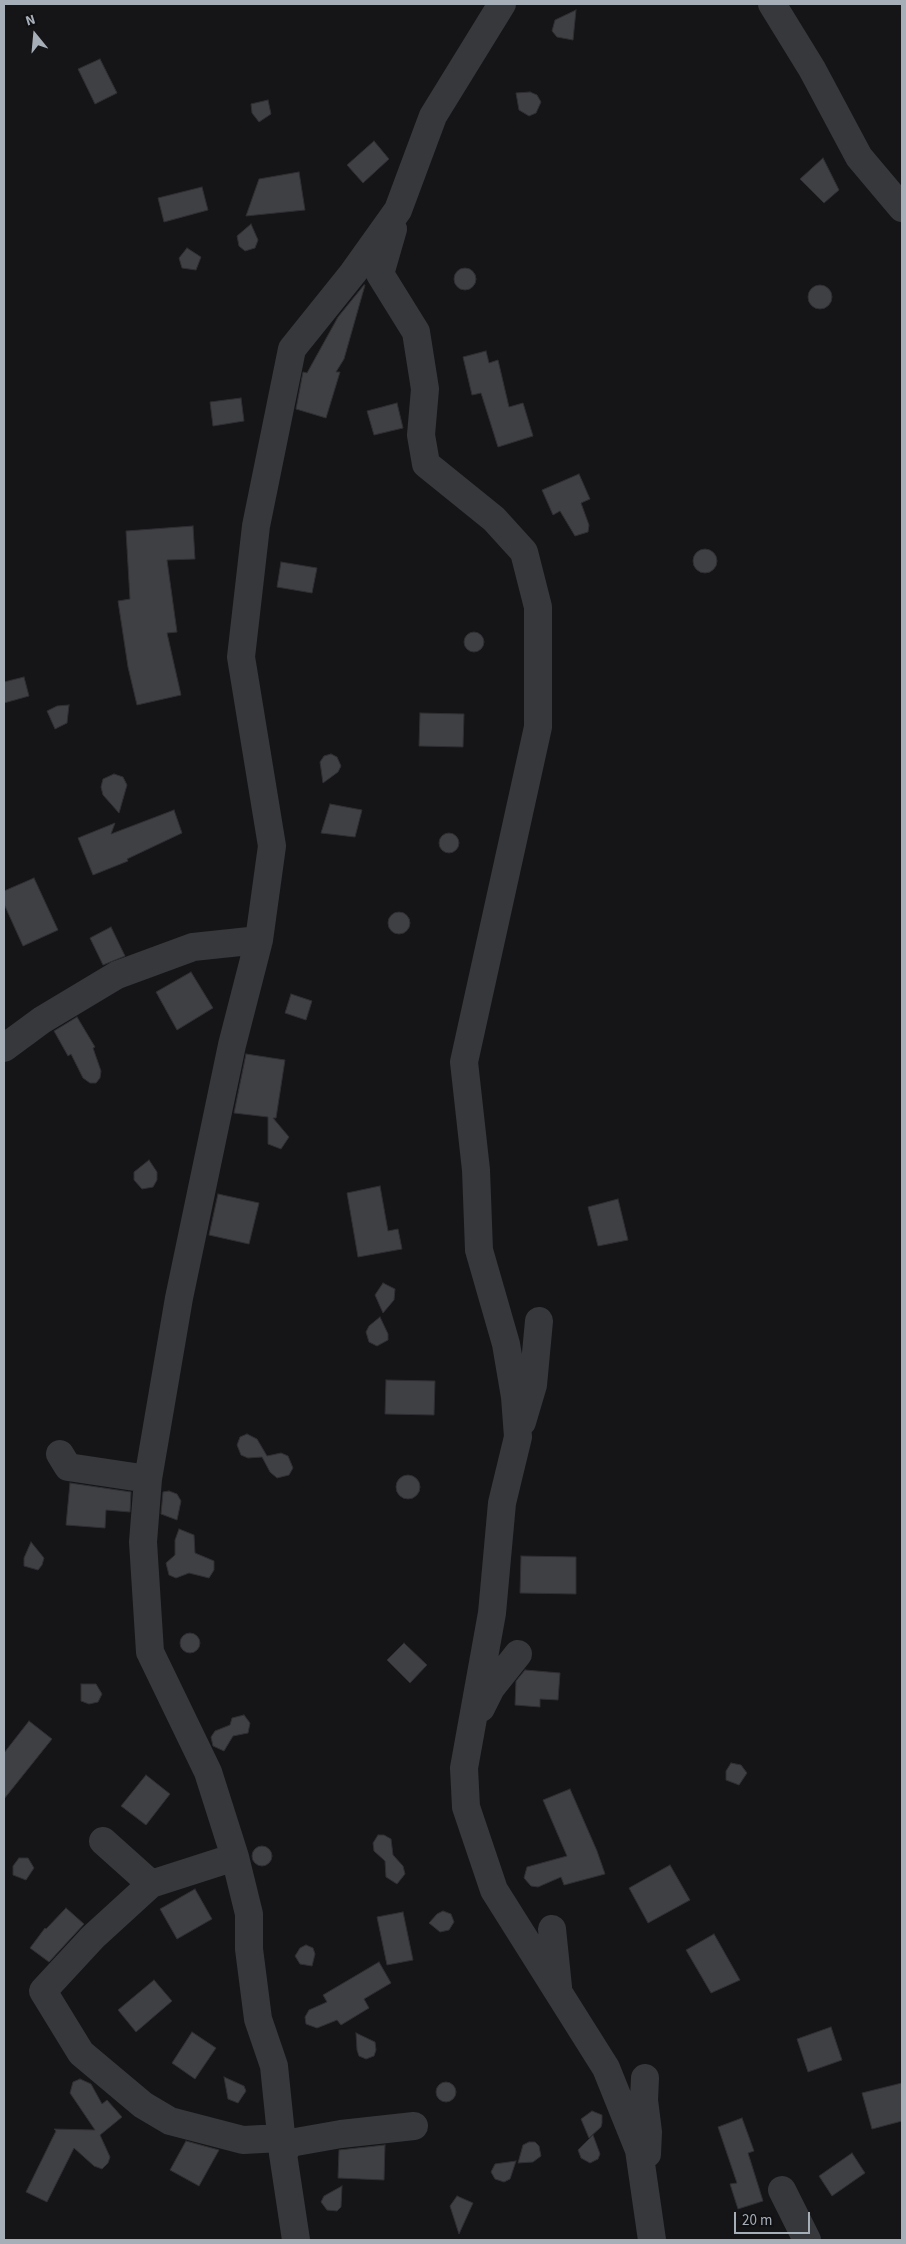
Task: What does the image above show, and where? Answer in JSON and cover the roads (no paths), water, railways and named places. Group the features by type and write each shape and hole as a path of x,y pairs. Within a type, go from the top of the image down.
{"street":[{"path":"502,4 433,116 398,210 380,274 416,332 425,389 421,435 426,464 494,519 524,552 538,607 538,728 464,1062 476,1170 479,1250 506,1344 515,1397 518,1437"},
{"path":"772,4 812,69 859,157 902,208"},
{"path":"296,2240 282,2146 274,2066 258,2019 249,1949 249,1914 235,1857 208,1772 150,1652 142,1542 148,1479 181,1288 232,1045 259,940 272,846 241,657 256,526 292,349 353,273 398,210"},
{"path":"4,1048 42,1020 117,975 193,947 259,940"},
{"path":"539,1321 533,1385 502,1503 492,1613 464,1768 466,1807 494,1890 606,2068 639,2150 636,2240"},
{"path":"60,1454 68,1467 148,1479"},
{"path":"471,1727 491,1688 518,1654"},
{"path":"103,1841 151,1884"},
{"path":"235,1857 151,1884 94,1937 43,1991 81,2053 143,2104 170,2121 243,2140 282,2146 341,2134 414,2126"},
{"path":"552,1928 559,1996"},
{"path":"645,2078 644,2100 648,2132 637,2198 652,2240"},
{"path":"782,2190 807,2240"}]}
